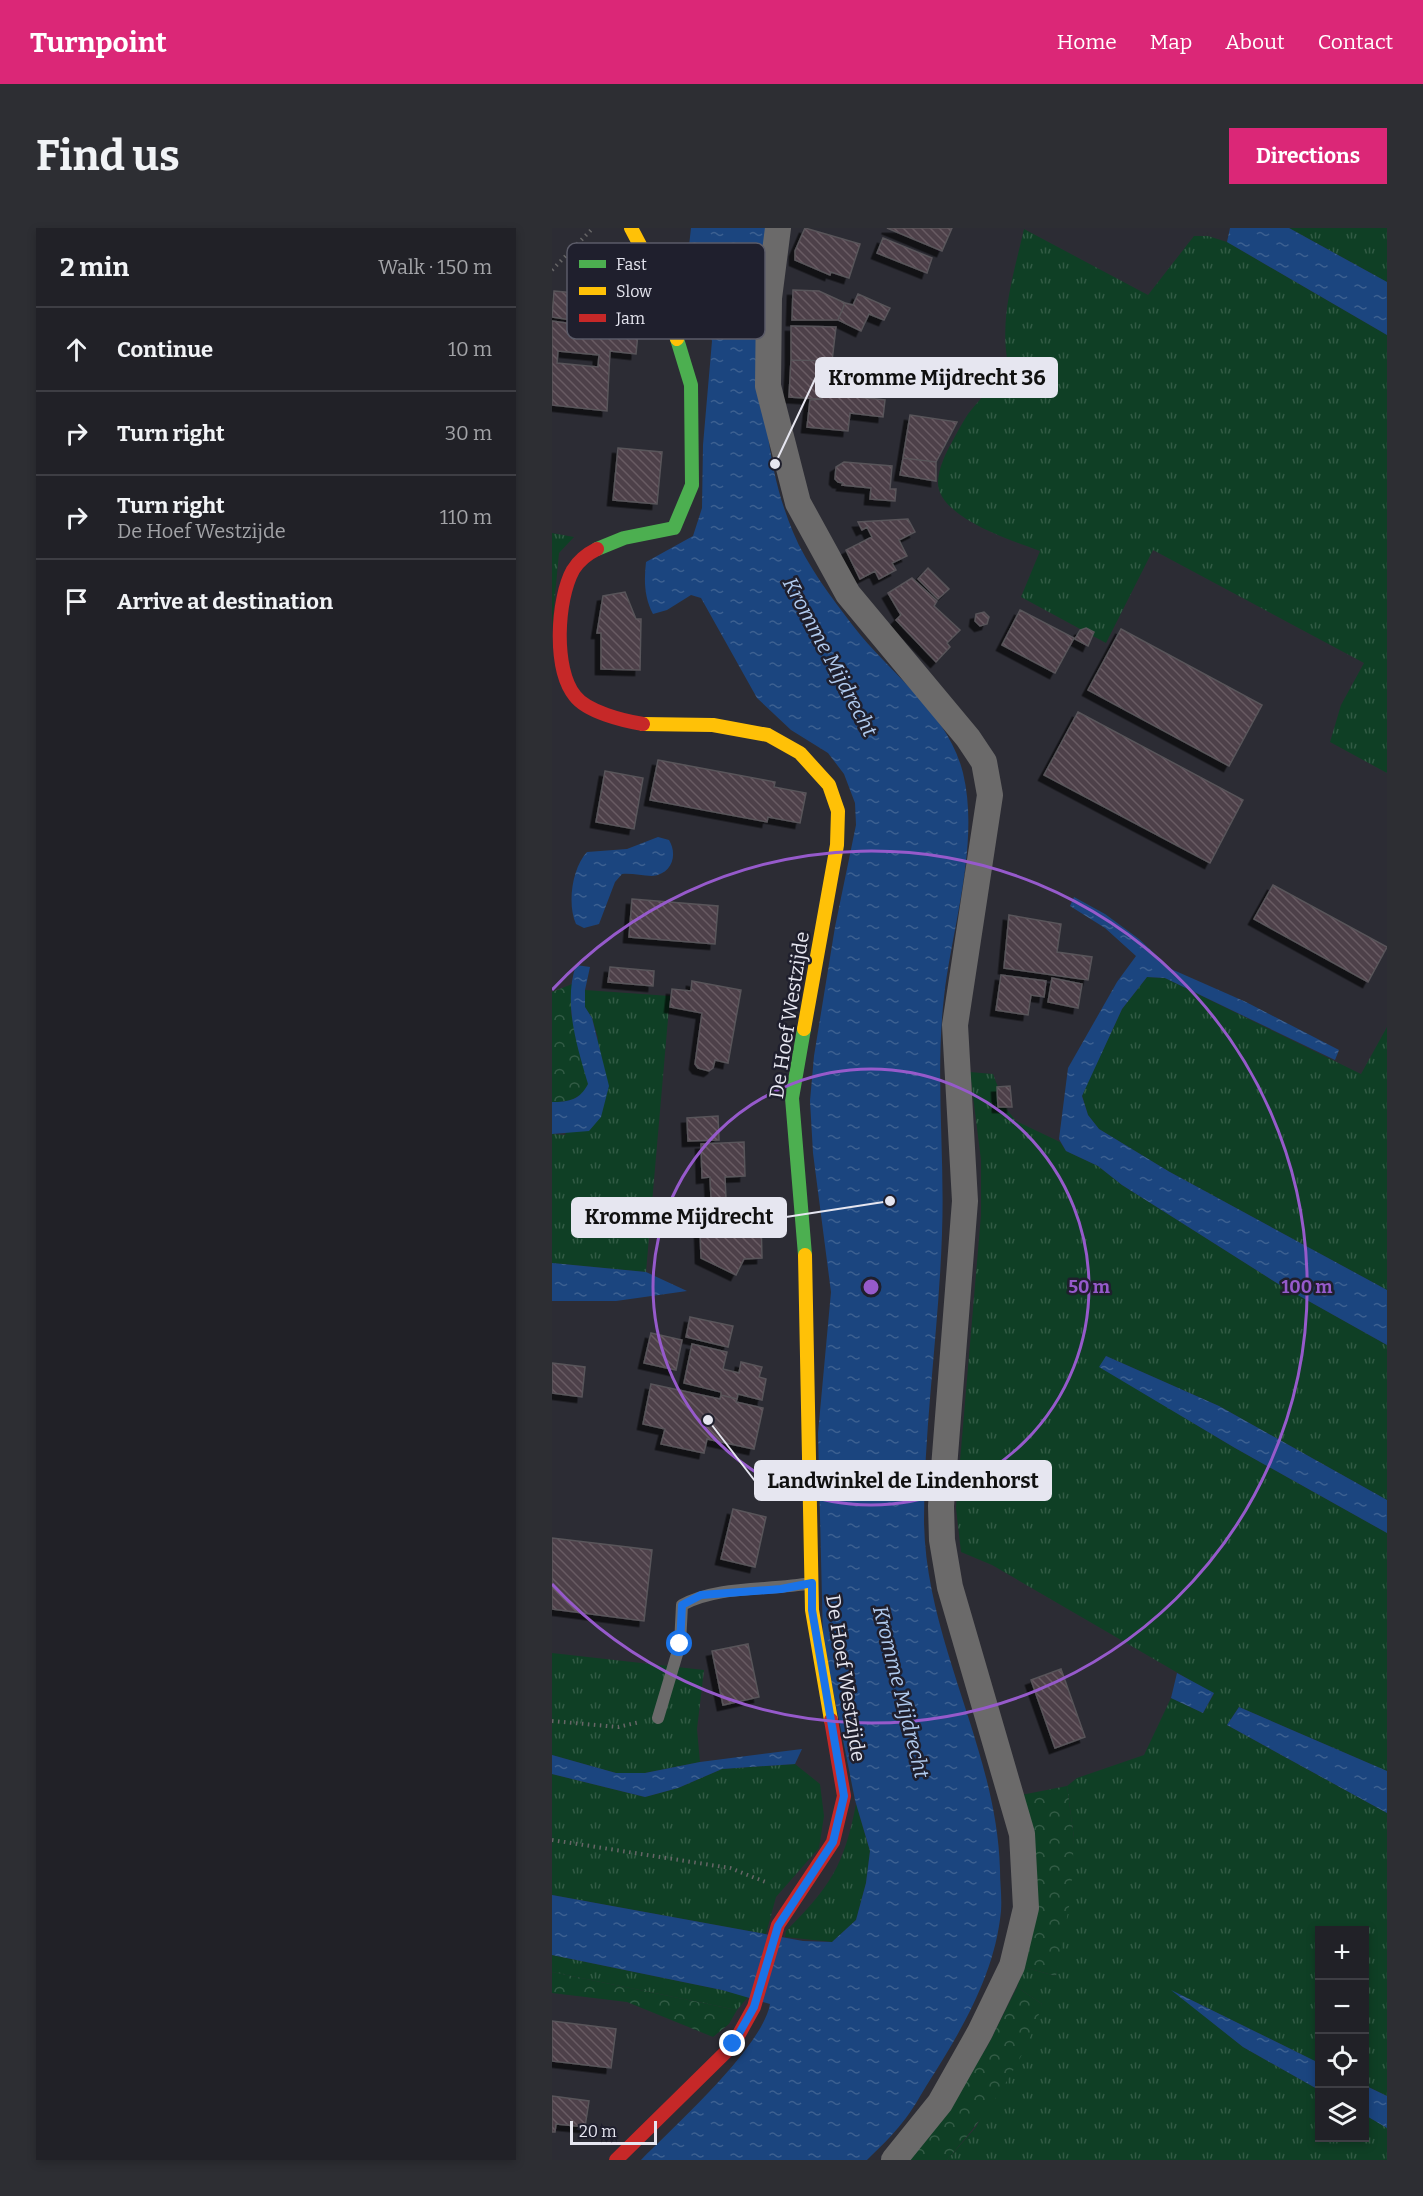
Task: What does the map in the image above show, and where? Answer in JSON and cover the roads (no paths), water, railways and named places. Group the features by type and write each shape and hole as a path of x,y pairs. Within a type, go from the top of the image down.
{"street":[{"name":"De Hoef Westzijde","path":"631,228 639,243"},
{"path":"778,228 769,298 768,386 798,503 848,594 969,738 984,762 990,795 956,1025 965,1201 941,1506 942,1540 961,1630 1022,1834 1026,1908 1012,1966 980,2032 940,2103 894,2160"},
{"name":"De Hoef Westzijde","path":"616,2160 634,2145 733,2044 754,2007 778,1926 833,1842 844,1796 812,1610 804,1231 792,1098 837,845 840,810 828,782 808,759 778,738 727,725 639,723 599,710 575,697 564,678 560,654 565,591 580,560 614,541 674,528 692,485 691,385 677,339"}],"lane":[{"path":"658,1718 680,1644 682,1605 701,1595 781,1589 812,1583"}],"water":[{"path":"691,228 766,228 765,267 765,243 689,243"},
{"path":"1230,228 1289,228 1387,282 1387,335 1227,242"},
{"path":"711,339 763,339 766,421 780,496 793,532 813,569 854,627 917,695 945,731 956,751 963,773 967,800 967,856 941,1026 942,1233 926,1448 924,1520 927,1565 936,1609 987,1781 996,1825 1001,1911 998,1934 985,1978 965,2020 910,2113 867,2160 641,2160 695,2107 735,2063 764,2022 770,2004 722,1990 552,1955 552,1895 803,1941 832,1942 856,1920 866,1883 870,1851 855,1800 823,1640 818,1433 831,1292 813,1153 810,1101 814,1056 835,927 856,825 855,803 844,774 828,753 791,730 757,698 701,598 691,595 667,610 653,614 646,595 646,562 693,536 702,508 703,445"},
{"path":"658,837 669,840 672,846 673,857 669,868 652,876 622,874 615,882 599,924 584,928 576,924 572,907 572,886 578,867 587,852 627,849"},
{"path":"1074,897 1105,914 1139,939 1171,969 1246,1002 1339,1050 1335,1060 1165,978 1147,977 1122,1009 1082,1096 1088,1115 1099,1129 1168,1171 1387,1290 1387,1345 1280,1285 1122,1185 1098,1166 1066,1151 1059,1139 1068,1068 1117,982 1136,956 1105,928 1070,906"},
{"path":"576,965 590,967 585,990 585,1007 592,1018 609,1086 601,1117 589,1131 552,1134 552,1102 578,1097 588,1084 576,1040 571,1009 572,979"},
{"path":"552,1263 646,1272 687,1291 616,1301 552,1301"},
{"path":"1106,1356 1219,1406 1387,1500 1387,1533 1235,1448 1099,1367"},
{"path":"1177,1673 1214,1693 1203,1713 1171,1698"},
{"path":"1239,1707 1387,1771 1387,1813 1227,1725"},
{"path":"802,1749 795,1764 722,1769 678,1788 645,1797 552,1774 552,1755 616,1773 645,1773 700,1762"},
{"path":"1171,1990 1315,2061 1315,2088 1243,2047"},
{"path":"1369,2087 1387,2096 1387,2128 1369,2117"}],"place":[{"name":"Kromme Mijdrecht 36","path":"775,464"},
{"name":"Kromme Mijdrecht","path":"890,1201"},
{"name":"Landwinkel de Lindenhorst","path":"708,1420"}]}
